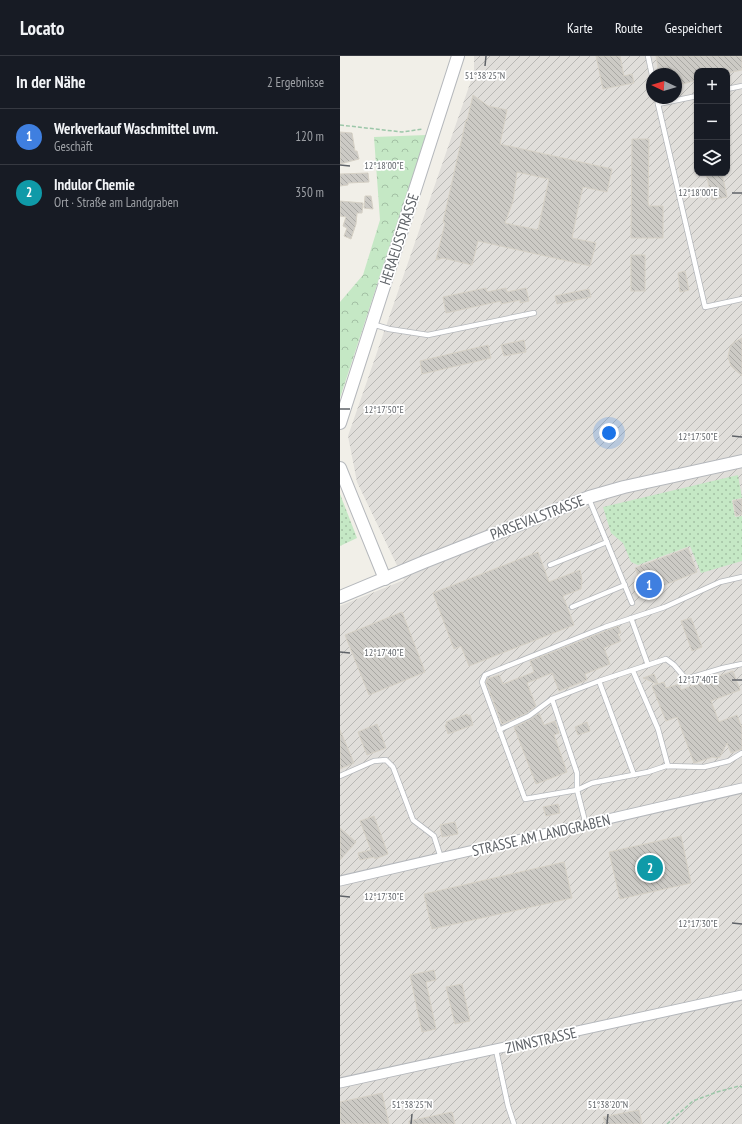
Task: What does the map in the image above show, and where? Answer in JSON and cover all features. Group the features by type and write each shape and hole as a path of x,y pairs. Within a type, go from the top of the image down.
{"street":[{"name":"HERAEUSSTRASSE","path":"340,423 458,56"},
{"name":"PARSEVALSTRASSE","path":"340,597 431,559 589,497 624,486 742,460"},
{"path":"340,468 385,579"},
{"name":"STRASSE AM LANDGRABEN","path":"340,880 586,825 742,788"},
{"name":"ZINNSTRASSE","path":"340,1083 742,995"}],"lane":[{"path":"648,56 651,68"},
{"path":"730,89 742,86"},
{"path":"682,99 694,97"},
{"path":"658,104 705,307 742,299"},
{"path":"372,324 389,329 428,335 534,313"},
{"path":"589,497 632,603"},
{"path":"550,565 606,542"},
{"path":"742,577 720,582 665,606 485,675 482,682 525,799 577,790 592,783 648,772 668,766 704,767 729,761 742,753"},
{"path":"572,606 625,585"},
{"path":"631,618 648,665"},
{"path":"499,730 529,716 552,699 599,681 666,659 686,679 742,664"},
{"path":"633,671 658,729 668,766"},
{"path":"599,681 634,775"},
{"path":"552,699 577,773 577,790 586,825"},
{"path":"340,776 374,761 386,760 393,767 413,820 434,836 441,858"},
{"path":"496,1050 508,1106 514,1124"}],"path":[{"path":"340,125 402,132 435,128"},
{"path":"667,1124 693,1101 716,1092 738,1086 742,1087"}],"shaded area":[{"path":"474,56 742,56 742,1124 340,1124 340,606 404,580 357,482 348,436 474,72"}],"green space":[{"path":"426,135 340,398 340,302 363,275 380,220 374,137"},
{"path":"738,475 742,498 732,500 735,517 742,516 742,561 701,573 690,546 638,565 631,562 623,543 611,533 603,507"},
{"path":"340,494 357,538 340,546"}],"building":[{"path":"596,56 620,56 624,76 632,74 634,83 603,89"},
{"path":"656,56 742,56 742,70 730,72 730,68 694,68 694,81 683,84 682,68 658,68"},
{"path":"473,95 488,106 507,110 500,144 612,169 607,192 583,187 578,208 572,238 596,243 590,266 478,241 472,265 443,258 436,260 445,223 443,222 466,120 467,121","holes":["517,172 549,179 538,230 505,223 513,201"]},
{"path":"340,132 352,133 355,151 357,151 359,159 340,164"},
{"path":"632,139 649,139 648,202 649,206 663,206 663,238 631,238"},
{"path":"368,173 369,182 348,183 348,185 340,186 340,174"},
{"path":"707,176 723,176 727,197 712,200"},
{"path":"365,196 371,196 373,209 364,208"},
{"path":"340,201 363,203 362,213 357,213 356,224 351,239 344,236 347,228 343,226 346,217 340,216"},
{"path":"631,255 645,255 645,291 631,291"},
{"path":"685,271 689,290 680,292 678,273"},
{"path":"486,288 487,292 506,288 507,292 526,288 529,301 520,303 520,300 501,304 501,301 446,313 443,297"},
{"path":"589,289 591,297 557,304 555,296"},
{"path":"742,338 742,376 731,366 728,357 730,347 733,343"},
{"path":"524,340 526,352 504,356 501,345"},
{"path":"488,345 491,358 422,374 420,361"},
{"path":"742,499 742,514 736,516 733,501"},
{"path":"688,548 697,572 645,593 635,568"},
{"path":"538,552 549,582 580,570 582,580 581,589 563,596 574,625 469,666 461,646 454,649 433,593"},
{"path":"402,612 425,672 369,695 345,635"},
{"path":"691,618 702,647 692,651 681,621"},
{"path":"618,626 621,633 618,634 621,641 604,648 610,664 585,674 587,680 559,691 552,673 527,683 536,706 527,713 502,724 486,682 487,679 499,675 503,684 534,672 530,661"},
{"path":"733,671 740,690 711,701 719,722 737,715 742,728 742,749 731,753 727,743 720,757 713,757 694,763 677,717 666,721 652,686 657,684 643,678 654,674 658,684 664,682 666,688 679,684 681,690"},
{"path":"539,713 544,725 555,721 559,733 554,735 567,772 536,784 514,727 531,719"},
{"path":"467,714 468,716 470,715 473,725 448,734 445,725 447,724 446,722"},
{"path":"587,722 590,731 578,735 575,727"},
{"path":"377,724 386,748 367,755 358,732"},
{"path":"340,730 354,763 340,769"},
{"path":"558,804 560,813 546,816 543,807"},
{"path":"374,816 388,854 375,859 374,857 360,860 358,853 371,850 360,821"},
{"path":"455,822 458,834 442,837 440,825"},
{"path":"340,828 356,842 340,860"},
{"path":"681,836 691,883 620,899 609,852"},
{"path":"564,862 572,898 432,929 424,894"},
{"path":"434,970 436,980 426,982 436,1029 422,1032 410,975"},
{"path":"462,984 470,1021 455,1024 446,987"},
{"path":"382,1093 389,1124 340,1124 340,1102"},
{"path":"639,1110 642,1124 605,1124 603,1117"},
{"path":"452,1112 455,1124 409,1124 409,1121"}],"place":[{"name":"Werkverkauf Waschmittel uvm.","path":"649,585"},
{"name":"Indulor Chemie","path":"650,868"}]}
